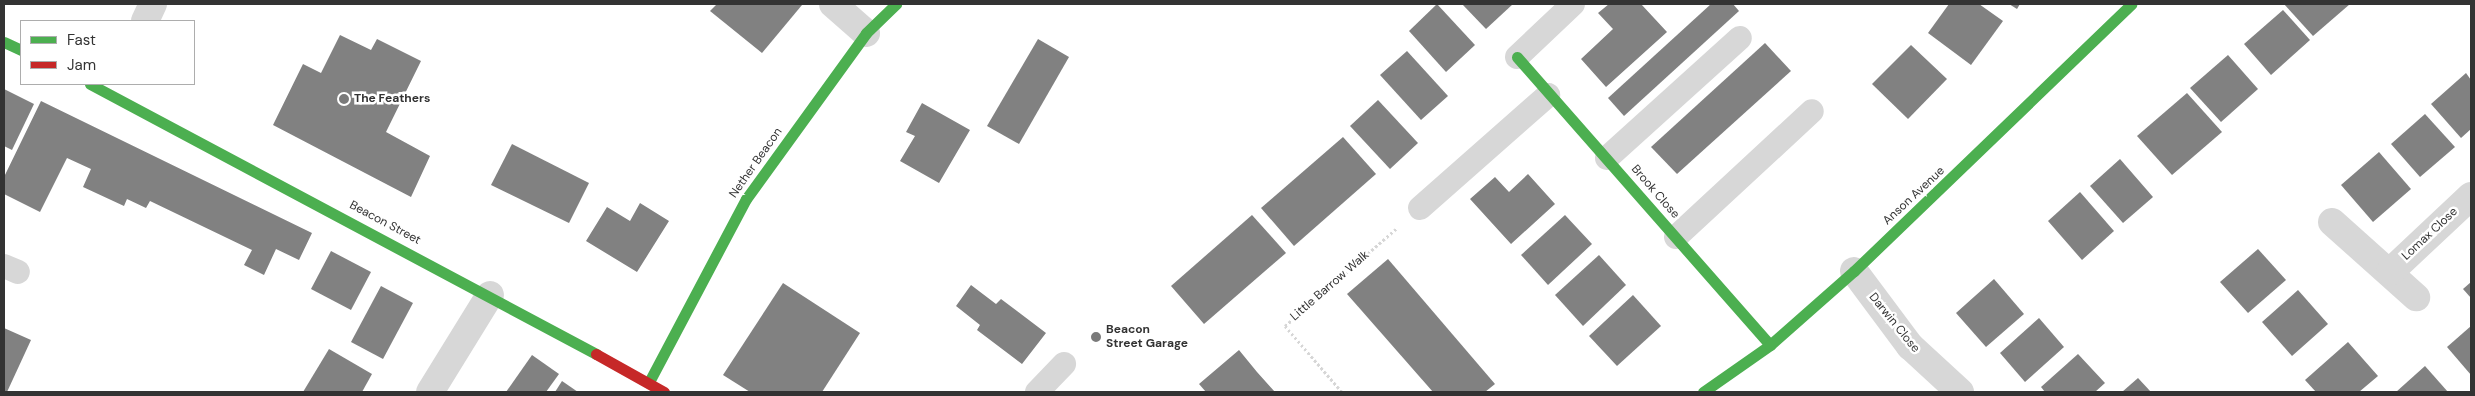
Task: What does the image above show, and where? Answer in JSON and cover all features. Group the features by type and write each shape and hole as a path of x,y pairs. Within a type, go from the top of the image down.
{"street":[{"path":"145,20 153,4"},
{"path":"833,4 866,33"},
{"name":"Nether Beacon","path":"649,382 746,199 866,33 896,4"},
{"name":"Anson Avenue","path":"1702,392 1770,345 1854,271 2131,4"},
{"path":"4,42 20,50"},
{"name":"Brook Close","path":"1517,57 1548,95 1607,158 1770,345"},
{"name":"Beacon Street","path":"105,87 490,295 664,392"},
{"name":"Lomax Close","path":"2390,272 2471,196"},
{"path":"2332,222 2416,297"},
{"name":"Darwin Close","path":"1854,271 1910,346 1960,392"},
{"path":"430,392 490,295"}],"lane":[{"path":"1517,57 1573,4"},
{"path":"1607,158 1740,38"},
{"path":"1420,208 1548,95"},
{"path":"1676,237 1812,111"},
{"path":"1037,392 1064,364"}],"path":[{"name":"Little Barrow Walk","path":"1342,392 1285,326 1420,208"}],"building":[{"path":"717,4 802,5 762,53 710,11"},
{"path":"1437,4 1475,45 1446,72 1409,31"},
{"path":"1462,4 1513,4 1486,29"},
{"path":"1609,4 1641,4 1667,32 1606,87 1581,59 1613,29 1598,13"},
{"path":"1711,4 1733,4 1739,11 1624,116 1608,98"},
{"path":"1949,4 1979,4 2003,21 1971,65 1928,33"},
{"path":"2009,4 2020,4 2017,9"},
{"path":"2284,4 2350,4 2313,36"},
{"path":"2283,10 2310,40 2271,75 2244,44"},
{"name":"The Feathers","path":"340,35 371,50 377,39 421,61 386,132 430,156 411,197 273,125 303,64 321,73"},
{"path":"1038,39 1069,57 1019,144 987,126"},
{"path":"1765,43 1791,71 1677,174 1651,147"},
{"path":"1911,45 1947,79 1908,119 1872,84"},
{"path":"1407,51 1448,96 1421,120 1380,75"},
{"path":"2228,55 2258,89 2221,122 2190,88"},
{"path":"2466,73 2471,80 2471,129 2461,138 2431,104"},
{"path":"4,89 34,104 12,150 4,146"},
{"path":"2187,93 2222,132 2172,175 2137,136"},
{"path":"1378,100 1418,143 1390,169 1350,126"},
{"path":"41,101 312,233 299,260 276,249 264,275 244,265 252,250 150,201 146,208 127,199 124,206 83,187 91,169 67,158 40,212 4,194 4,177"},
{"path":"922,103 970,130 939,183 900,161 915,136 906,132"},
{"path":"2425,114 2455,147 2420,177 2391,144"},
{"path":"1343,137 1376,174 1294,246 1261,208"},
{"path":"512,144 589,183 569,223 491,185"},
{"path":"2379,152 2411,189 2373,222 2341,185"},
{"path":"2120,159 2153,197 2123,223 2090,186"},
{"path":"1528,174 1555,204 1511,244 1470,199 1495,177 1509,192"},
{"path":"2080,192 2114,231 2082,260 2048,221"},
{"path":"640,203 669,221 637,272 586,241 607,207 630,221"},
{"path":"1252,215 1286,253 1204,324 1171,286"},
{"path":"1565,215 1592,244 1548,285 1521,255"},
{"path":"2258,249 2286,280 2248,313 2220,282"},
{"path":"331,251 371,272 351,310 311,289"},
{"path":"1599,255 1626,285 1583,326 1555,295"},
{"path":"1388,259 1495,384 1485,392 1433,392 1347,294"},
{"path":"1994,279 2024,314 1986,347 1956,313"},
{"path":"2471,282 2471,298 2463,289"},
{"path":"783,283 860,333 822,392 750,392 723,375"},
{"path":"971,285 996,304 1001,299 1046,333 1022,364 977,330 980,325 956,306"},
{"path":"381,286 413,303 383,359 351,342"},
{"path":"2298,290 2328,324 2292,356 2262,322"},
{"path":"1633,295 1661,326 1617,366 1589,336"},
{"path":"2039,318 2064,347 2025,382 2000,353"},
{"path":"2471,326 2471,375 2447,347"},
{"path":"4,328 31,340 7,392 4,391"},
{"path":"2348,342 2378,376 2359,392 2316,392 2305,380"},
{"path":"329,349 372,374 362,392 303,392"},
{"path":"1239,350 1275,392 1206,392 1199,384"},
{"path":"2078,354 2105,383 2095,392 2045,392 2041,387"},
{"path":"532,355 559,374 546,392 506,392"},
{"path":"2425,366 2448,392 2396,392"},
{"path":"2138,378 2151,392 2122,392"},
{"path":"562,381 578,392 555,392"}],"traffic: fast":[{"path":"649,382 746,199 866,33 896,4"},
{"path":"1703,392 1770,345 1854,271 2131,4"},
{"path":"4,42 20,50"},
{"path":"1517,57 1770,345"},
{"path":"92,85 596,354"}],"traffic: jam":[{"path":"596,354 664,392"}],"place":[{"name":"The Feathers","path":"344,99"},
{"name":"Beacon Street Garage","path":"1096,337"}]}
